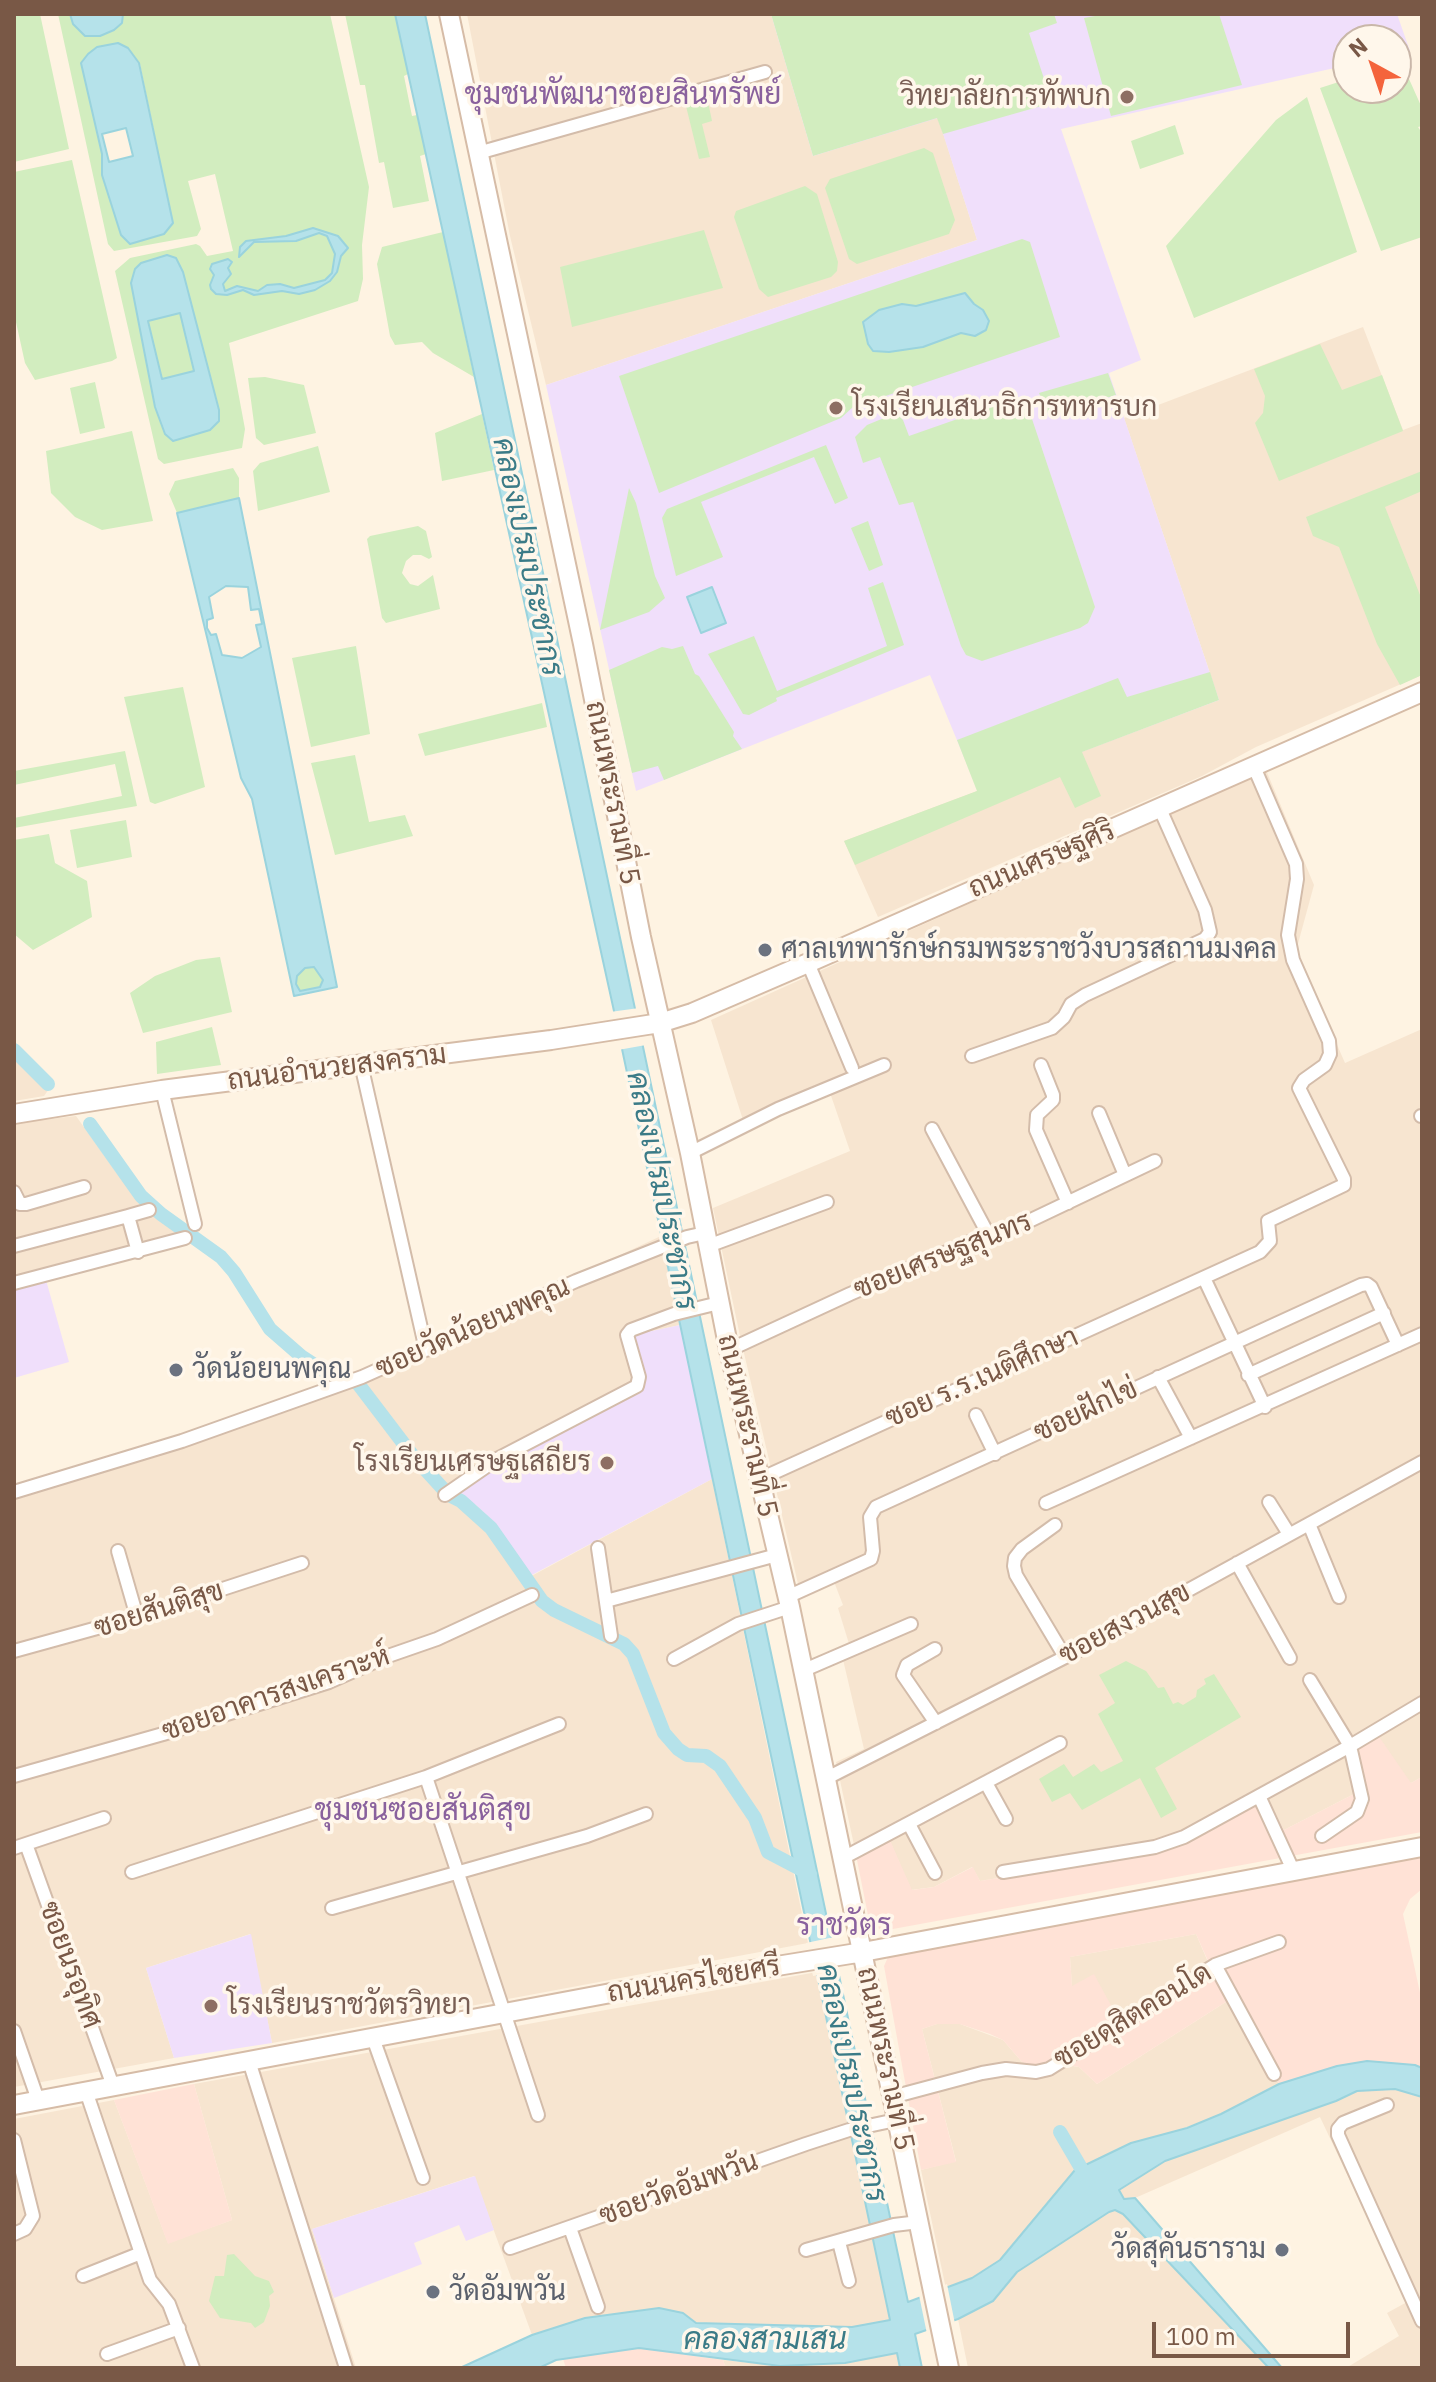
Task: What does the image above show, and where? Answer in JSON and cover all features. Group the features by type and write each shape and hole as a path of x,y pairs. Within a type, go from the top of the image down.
{"main road":[{"name":"ถนนพระรามที่ 5","path":"449,14 652,1025 690,1153 710,1305 729,1350 788,1602 949,2368"},
{"name":"ถนนเศรษฐศิริ","path":"652,1025 692,1013 808,963 1422,692"},
{"name":"ถนนอำนวยสงคราม","path":"14,1114 162,1090 652,1025"},
{"name":"ถนนนครไชยศรี","path":"14,2105 502,2014 863,1952 1422,1847"}],"street":[{"path":"478,153 765,72"},
{"name":"ซอย ร.ร.เนติศึกษา","path":"760,1479 1266,1247 1270,1241 1268,1221 1340,1189 1344,1179 1299,1088 1304,1080 1325,1065 1330,1054 1329,1041 1293,960 1288,935 1297,879 1296,864 1254,767"},
{"path":"972,1056 1052,1028 1064,1017 1071,1004 1085,995 1205,939 1210,932 1205,910 1160,809"},
{"path":"808,963 852,1068"},
{"path":"361,1064 426,1350"},
{"path":"690,1153 778,1109 884,1065"},
{"path":"1041,1065 1053,1100 1037,1115 1036,1130 1068,1203"},
{"path":"162,1090 195,1224"},
{"path":"1099,1113 1125,1175"},
{"path":"932,1129 988,1234"},
{"name":"ซอยเศรษฐสุนทร","path":"729,1350 988,1234 1029,1221 1155,1161"},
{"path":"14,1192 20,1204 26,1204 84,1187"},
{"name":"ซอยวัดน้อยนพคุณ","path":"14,1492 182,1441 362,1377 576,1281 656,1249 827,1202"},
{"path":"14,1246 149,1210"},
{"path":"128,1216 138,1252"},
{"path":"14,1283 185,1238"},
{"path":"1204,1278 1265,1407"},
{"name":"ซอยฝักไข่","path":"788,1602 871,1559 870,1517 876,1507 1361,1285 1371,1287 1398,1345"},
{"path":"445,1495 497,1459 637,1386 639,1377 627,1335 648,1322 710,1305"},
{"path":"1248,1375 1384,1313"},
{"path":"1046,1503 1422,1334"},
{"path":"1158,1377 1191,1438"},
{"path":"976,1415 995,1454"},
{"name":"ซอยสงวนสุข","path":"825,1779 1065,1657 1422,1462"},
{"path":"1269,1502 1289,1534"},
{"path":"1309,1524 1339,1597"},
{"path":"1055,1525 1022,1549 1015,1558 1014,1566 1016,1575 1065,1657"},
{"path":"598,1548 611,1636"},
{"path":"118,1551 137,1617"},
{"path":"606,1601 777,1555"},
{"name":"ซอยสันติสุข","path":"14,1651 137,1617 302,1563"},
{"path":"1237,1563 1290,1658"},
{"name":"ซอยอาคารสงเคราะห์","path":"14,1776 329,1682 437,1639 532,1595"},
{"path":"674,1659 738,1624 767,1614 788,1602"},
{"path":"802,1671 911,1624"},
{"path":"935,1649 907,1665 903,1675 936,1723"},
{"path":"1310,1680 1350,1746 1361,1789 1361,1807 1322,1836"},
{"path":"1003,1872 1155,1847 1184,1837 1422,1703"},
{"path":"132,1872 426,1777 559,1724"},
{"path":"843,1858 1060,1743"},
{"path":"426,1777 459,1871 502,2014 538,2115"},
{"path":"986,1783 1006,1819"},
{"path":"1259,1796 1293,1870"},
{"path":"332,1908 587,1836 646,1814"},
{"path":"20,1846 104,1818"},
{"path":"909,1824 935,1873"},
{"name":"ซอยนรอุทิศ","path":"20,1846 113,2086"},
{"name":"ซอยดุสิตคอนโด","path":"892,2097 982,2073 1006,2069 1036,2072 1049,2069 1215,1965 1279,1942"},
{"path":"1215,1965 1274,2074"},
{"path":"14,2031 38,2100"},
{"path":"373,2038 423,2178"},
{"path":"249,2061 346,2368"},
{"path":"86,2091 153,2287 169,2304 193,2368"},
{"path":"1387,2105 1343,2123 1338,2135 1422,2321"},
{"name":"ซอยวัดอัมพวัน","path":"510,2248 849,2130 896,2120"},
{"path":"14,2140 33,2216 25,2229 14,2234"},
{"path":"806,2250 894,2225 920,2227"},
{"path":"570,2228 598,2307"},
{"path":"839,2242 849,2281"},
{"path":"83,2276 141,2253"},
{"path":"107,2354 179,2328"}],"shaded area":[{"path":"467,14 771,14 813,156 938,117 977,240 546,385 510,236"},
{"name":"โรงเรียนเสนาธิการทหารบก","path":"771,14 1397,14 1401,24 1332,24 1332,69 1061,129 1141,360 1109,373 1219,700 978,791 930,675 636,791 546,385 977,240 938,118 813,156"},
{"path":"1363,327 1403,430 1422,423 1422,675 1256,747 1202,776 878,917 844,841 1219,700 1124,418"},
{"path":"1266,770 1314,885 1296,951 1345,1063 1422,1029 1422,1777 1411,1783 1342,1743 1354,1794 1284,1830 1260,1792 1165,1851 980,1881 972,1867 934,1887 911,1890 885,1830 854,1845 836,1762 864,1749 841,1651 850,1647 838,1608 843,1605 831,1574 799,1588 713,1208 850,1151 827,1084 743,1120 711,1020"},
{"path":"14,1053 49,1089 44,1096 14,1101"},
{"path":"76,1116 147,1209 179,1234 14,1280 14,1123"},
{"path":"661,1236 680,1325 633,1335 641,1390 460,1489 467,1510 486,1527 524,1580 712,1479 808,1943 272,2043 250,1934 146,1968 174,2058 14,2087 14,1489 211,1432 414,1351"},
{"path":"46,1280 69,1362 14,1378 14,1289"},
{"name":"โรงเรียนเศรษฐเสถียร","path":"680,1325 712,1479 530,1576 495,1523 476,1505 464,1500 460,1489 531,1447 641,1390 633,1335"},
{"path":"1371,1725 1411,1783 1422,1777 1422,1832 882,1931 869,1920 854,1845 885,1829 912,1890 934,1887 973,1867 980,1881 1164,1851 1261,1791 1284,1830 1354,1794 1342,1743"},
{"path":"1422,1858 1422,1889 1410,1899 1403,1914 1422,2002 1422,2068 1415,2065 1337,2066 1279,2084 1229,2000 1097,2084 1079,2067 1051,2061 1034,2068 1022,2062 1003,2040 990,2034 960,2024 937,2024 922,2029 956,2162 921,2170 884,1966 889,1955 1065,1920","holes":["1196,1934 1208,1961 1119,2020 1094,1974 1072,1986 1070,1957"]},
{"name":"โรงเรียนราชวัตรวิทยา","path":"251,1934 272,2043 174,2058 146,1968"},
{"path":"1196,1934 1208,1962 1119,2021 1072,1987 1070,1957"},
{"path":"817,1972 890,2321 852,2327 696,2323 683,2313 585,2318 532,2335 474,2176 312,2229 356,2368 14,2368 14,2119 114,2100 168,2243 232,2220 194,2084"},
{"path":"1229,2000 1279,2084 1221,2114 1075,2170 1000,2260 973,2278 946,2289 921,2170 956,2161 922,2029 937,2024 960,2024 1003,2040 1022,2062 1079,2067 1097,2084"},
{"path":"194,2084 232,2220 168,2244 114,2100"},
{"path":"1395,2089 1422,2097 1422,2368 1346,2368 1399,2336 1387,2313 1407,2302 1320,2117 1135,2198 1124,2199 1119,2190 1165,2161 1229,2137 1357,2091"},
{"path":"475,2176 494,2230 466,2241 459,2225 414,2243 422,2264 334,2298 312,2229"},
{"path":"1115,2210 1123,2214 1269,2368 968,2368 958,2319 993,2301 1017,2272"},
{"path":"639,2348 723,2360 726,2368 566,2368 563,2359"},
{"path":"897,2353 900,2368 726,2368 723,2360 780,2366 845,2363"}],"green space":[{"path":"14,14 40,14 69,149 14,162"},
{"path":"58,14 70,14 73,24 85,36 100,36 122,23 123,14 330,14 369,187 362,245 363,279 358,301 229,343 245,429 242,448 164,464 158,459 115,271 130,258 196,244 207,256 233,251 215,174 188,181 201,229 197,236 114,251 108,244","holes":["97,47 128,48 140,64 173,223 121,235 102,175"]},
{"path":"345,14 395,14 408,74 404,76 412,116 417,115 426,154 420,156 429,201 393,208 384,162 379,163 365,85 360,85"},
{"path":"771,14 1054,14 1057,23 1029,33 1052,103 943,134 937,118 813,156"},
{"path":"1106,14 1219,14 1242,85 1111,116 1084,18"},
{"path":"1332,84 1332,104 1412,104 1412,86 1422,108 1422,126 1418,127 1422,133 1422,237 1381,251 1320,88"},
{"path":"707,97 712,121 702,124 710,157 699,159 685,102"},
{"path":"1307,97 1357,252 1194,318 1166,246 1276,120"},
{"path":"1175,125 1184,154 1140,169 1131,141"},
{"path":"924,148 933,153 955,220 949,234 857,264 849,259 825,188 830,179"},
{"path":"72,160 117,358 35,380 25,363 14,313 14,172"},
{"path":"805,186 817,194 838,262 837,271 831,277 768,297 759,289 734,217 736,211"},
{"path":"704,230 723,288 572,327 560,267"},
{"path":"443,232 474,377 433,353 422,342 395,345 390,336 377,264 382,247"},
{"path":"1022,239 1030,242 1060,337 853,407 841,418 659,493 619,376"},
{"path":"1320,344 1342,390 1382,375 1403,431 1279,481 1255,423 1263,413 1265,396 1254,369"},
{"path":"1108,373 1116,395 1049,416 1039,393"},
{"path":"265,377 304,385 316,433 264,445 256,438 248,378"},
{"path":"95,382 105,428 80,434 70,388"},
{"path":"1006,402 1024,406 1030,413 1095,607 1088,623 1080,628 982,661 966,655 961,646 913,502 899,505 880,457 863,463 855,437 867,425 896,413 903,420 909,436"},
{"path":"482,414 494,470 442,481 435,433"},
{"path":"132,431 153,521 102,530 75,517 51,493 46,451"},
{"path":"826,445 848,498 835,504 814,457 701,502 723,557 676,576 662,518 667,509"},
{"path":"318,446 330,492 258,511 253,471 260,463"},
{"path":"233,468 239,478 239,498 177,513 169,494 175,481"},
{"path":"1422,471 1422,491 1385,507 1422,600 1422,675 1400,685 1377,644 1339,547 1313,536 1306,517"},
{"path":"629,488 636,503 655,576 665,598 649,612 600,630"},
{"path":"868,521 883,565 869,571 851,528"},
{"path":"418,526 426,531 432,557 413,555 406,561 402,573 410,584 418,586 433,575 440,609 386,623 382,618 367,539"},
{"path":"883,582 904,645 776,698 777,701 749,715 743,714 708,654 754,636 777,691 887,646 868,588"},
{"path":"356,646 370,734 311,747 292,658"},
{"path":"683,646 695,674 742,749 664,780 658,766 632,773 609,670 662,647 672,649"},
{"path":"1210,672 1219,700 1082,752 1101,796 1075,808 1060,777 855,865 844,841 977,791 957,740 1118,678 1127,697"},
{"path":"183,687 205,787 155,804 150,802 124,697"},
{"path":"542,703 547,727 425,756 418,734"},
{"path":"125,751 137,806 14,828 14,818 122,796 115,764 14,785 14,771"},
{"path":"355,755 369,822 405,815 413,836 335,855 311,763"},
{"path":"126,820 132,857 77,868 70,830"},
{"path":"49,834 55,863 87,881 92,917 33,950 14,934 14,840"},
{"path":"220,957 232,1012 143,1033 130,993 155,976 196,960"},
{"path":"305,967 314,967 320,973 323,981 320,987 300,991 296,984 297,976"},
{"path":"212,1027 221,1065 157,1074 156,1042"},
{"path":"1126,1661 1146,1671 1158,1688 1164,1687 1173,1704 1178,1702 1183,1705 1196,1697 1197,1690 1206,1684 1204,1679 1214,1674 1241,1717 1155,1768 1177,1809 1161,1818 1140,1778 1082,1810 1070,1793 1052,1802 1039,1779 1064,1764 1073,1777 1094,1764 1101,1772 1123,1761 1098,1714 1115,1703 1099,1675"},
{"path":"234,2254 255,2276 269,2281 274,2292 269,2296 270,2306 264,2322 255,2328 251,2323 220,2318 209,2301 215,2276 224,2276 227,2255"}],"water":[{"path":"70,14 123,14 122,23 114,30 100,36 85,36 73,24"},
{"path":"395,14 425,14 908,2302 972,2278 1000,2260 1075,2170 1131,2143 1187,2128 1279,2084 1337,2066 1367,2061 1422,2068 1422,2097 1395,2089 1357,2091 1165,2161 1119,2190 1124,2199 1135,2198 1282,2368 1269,2368 1123,2214 1115,2210 1017,2272 993,2301 958,2319 915,2334 922,2368 900,2368 897,2353 845,2363 780,2366 639,2348 556,2360 539,2368 460,2368 532,2335 585,2318 659,2308 683,2313 696,2323 852,2327 890,2320 614,1011"},
{"path":"118,43 128,48 139,63 173,223 164,234 130,244 121,235 102,175 102,154 81,63 97,47","holes":["126,128 133,156 109,162 102,134"]},
{"path":"313,228 338,236 348,248 330,281 315,290 299,294 282,291 254,295 243,290 227,295 216,294 211,289 214,275 210,269 212,264 228,259 232,262 228,268 231,274 223,284 225,291 237,286 258,291 267,285 280,284 294,288 325,280 332,273 335,254 327,236 319,233 296,241 254,242 239,257 240,247 246,241 286,236"},
{"path":"167,255 176,258 183,272 219,410 219,421 210,430 173,441 165,434 155,407 131,283 135,269 141,263","holes":["180,313 194,371 162,379 148,321"]},
{"path":"965,293 983,310 989,321 986,330 975,336 961,333 923,347 889,352 873,351 868,344 863,322 879,310 902,304 916,306"},
{"path":"239,498 337,987 294,996 252,799 241,778 177,513","holes":["226,586 248,587 251,610 259,609 262,624 256,625 261,647 242,658 222,655 216,634 211,635 207,628 207,620 213,618 209,597","314,967 323,980 320,987 300,991 296,984 297,976 305,968"]},
{"path":"712,587 726,623 701,633 687,597"}],"pier":[{"path":"639,1008 646,1045 618,1050 610,1012"},
{"path":"834,1937 841,1970 813,1976 806,1943"},
{"path":"947,2284 955,2324 927,2334 919,2295"}],"waterway":[{"path":"14,1050 48,1084"},
{"path":"90,1124 141,1196 221,1257 270,1329 301,1356 333,1377 352,1379"},
{"path":"356,1381 413,1456 445,1491"},
{"path":"449,1495 461,1501 491,1528 542,1601 624,1644 633,1654 664,1733 687,1755 706,1756 720,1766 755,1818 768,1852 810,1874"},
{"path":"1060,2132 1088,2180"}],"place":[{"name":"วิทยาลัยการทัพบก","path":"1127,97"},
{"name":"โรงเรียนเสนาธิการทหารบก","path":"836,408"},
{"name":"ศาลเทพารักษ์กรมพระราชวังบวรสถานมงคล","path":"765,950"},
{"name":"วัดน้อยนพคุณ","path":"176,1370"},
{"name":"โรงเรียนเศรษฐเสถียร","path":"607,1463"},
{"name":"โรงเรียนราชวัตรวิทยา","path":"211,2006"},
{"name":"วัดสุคันธาราม","path":"1282,2250"},
{"name":"วัดอัมพวัน","path":"433,2292"}],"district":[{"name":"ชุมชนพัฒนาซอยสินทรัพย์","path":"623,95"},
{"name":"ชุมชนซอยสันติสุข","path":"423,1811"},
{"name":"ราชวัตร","path":"844,1926"}],"water label":[{"name":"คลองเปรมประชากร","path":"527,557"},
{"name":"คลองเปรมประชากร","path":"661,1191"},
{"name":"คลองเปรมประชากร","path":"851,2083"},
{"name":"คลองสามเสน","path":"765,2340"}]}
